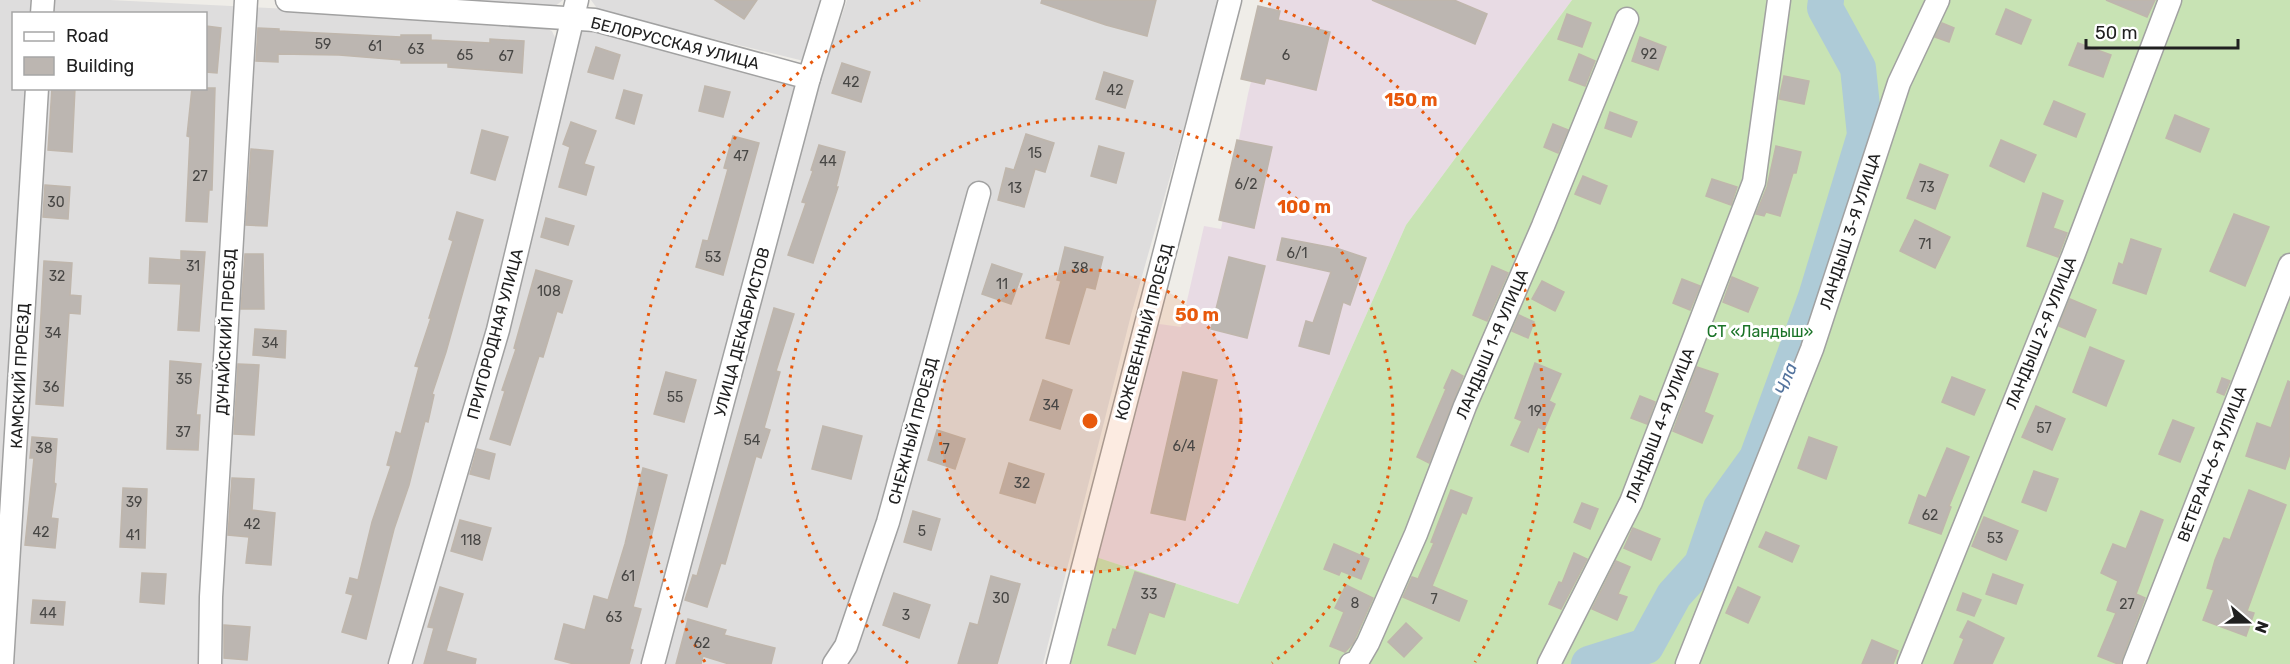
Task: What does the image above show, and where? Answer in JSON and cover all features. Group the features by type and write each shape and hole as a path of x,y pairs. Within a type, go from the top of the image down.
{"street":[{"name":"ДУНАЙСКИЙ ПРОЕЗД","path":"210,664 211,597 246,0"},
{"name":"БЕЛОРУССКАЯ УЛИЦА","path":"287,0 575,10 595,20 810,78"},
{"name":"УЛИЦА ДЕКАБРИСТОВ","path":"653,664 832,0"},
{"name":"КОЖЕВЕННЫЙ ПРОЕЗД","path":"1058,664 1230,0"},
{"name":"ЛАНДЫШ 4-Я УЛИЦА","path":"1549,664 1631,502 1754,182 1779,0"},
{"name":"ЛАНДЫШ 3-Я УЛИЦА","path":"1686,664 1812,349 1899,83 1938,0"},
{"name":"ЛАНДЫШ 2-Я УЛИЦА","path":"1909,664 2073,255 2170,0"},
{"name":"ПРИГОРОДНАЯ УЛИЦА","path":"400,664 498,330 575,10"},
{"name":"ЛАНДЫШ 1-Я УЛИЦА","path":"1351,664 1357,662 1368,643 1416,534 1465,406 1543,226 1627,19"},
{"name":"КАМСКИЙ ПРОЕЗД","path":"2,664 37,90"},
{"name":"СНЕЖНЫЙ ПРОЕЗД","path":"834,664 846,646 888,522 979,193"},
{"name":"ВЕТЕРАН-6-Я УЛИЦА","path":"2134,664 2290,265"}],"shaded area":[{"path":"0,0 110,0 369,13 542,27 552,31 560,49 487,342 395,664 0,664"},
{"path":"389,0 563,0 554,7"},
{"path":"591,0 829,0 812,63 599,11"},
{"path":"847,0 1220,0 1131,315 1043,664 662,664 820,80"},
{"path":"1271,0 1572,0 1406,225 1238,604 1096,557 1152,323 1181,327 1204,226 1221,229 1248,94"},
{"path":"588,27 803,82 647,664 409,664 579,32"}],"green space":[{"name":"СТ «Ландыш»","path":"1572,0 2290,0 2290,664 1068,664 1096,557 1238,604 1406,225"}],"building":[{"path":"715,0 757,0 744,19"},
{"path":"1042,0 1156,0 1147,36 1041,3"},
{"path":"1372,0 1454,0 1487,14 1475,44"},
{"path":"2106,0 2155,0 2147,17"},
{"path":"1258,6 1280,11 1278,20 1330,32 1316,90 1266,78 1264,84 1241,79"},
{"path":"2006,9 2031,20 2021,44 1996,34"},
{"path":"1567,14 1591,23 1582,47 1558,39"},
{"path":"1942,23 1954,28 1949,42 1935,37"},
{"path":"207,26 221,28 217,73 207,72"},
{"path":"258,28 401,37 401,35 431,35 431,40 490,43 490,39 524,41 522,73 448,67 448,63 401,63 401,60 339,55 278,54 278,62 256,61"},
{"path":"1640,37 1666,47 1658,70 1632,61"},
{"path":"2078,43 2111,55 2103,77 2069,65"},
{"path":"596,47 620,55 613,79 588,72"},
{"path":"1579,54 1595,61 1585,86 1569,80"},
{"path":"842,63 870,72 861,102 832,93"},
{"path":"1104,72 1133,81 1125,108 1096,99"},
{"path":"1784,76 1809,81 1804,104 1779,99"},
{"path":"705,86 730,92 723,117 699,111"},
{"path":"215,88 212,190 209,190 207,222 186,221 190,137 187,136 192,90"},
{"path":"52,90 75,90 72,152 48,150"},
{"path":"624,90 642,95 634,124 616,118"},
{"path":"2054,101 2085,114 2076,137 2044,124"},
{"path":"1610,112 1637,122 1631,137 1605,128"},
{"path":"2175,115 2209,129 2200,152 2166,138"},
{"path":"571,122 596,131 584,164 594,167 586,195 559,187 570,147 563,144"},
{"path":"1553,124 1568,130 1558,153 1544,147"},
{"path":"482,130 508,137 495,180 471,173"},
{"path":"1026,134 1054,143 1045,172 1035,169 1024,207 998,200 1006,168 1014,170"},
{"path":"733,136 759,143 723,275 696,267 703,240 708,241 728,169 724,168"},
{"path":"1237,140 1272,147 1254,228 1219,220"},
{"path":"2001,140 2036,155 2024,182 1990,166"},
{"path":"819,145 845,152 836,187 838,187 813,263 788,255 806,203 802,202"},
{"path":"1099,146 1124,153 1116,183 1091,176"},
{"path":"1776,146 1801,152 1780,216 1766,212 1764,216 1756,214 1767,187"},
{"path":"251,149 273,151 267,226 246,225"},
{"path":"1920,164 1948,175 1935,209 1907,198"},
{"path":"1583,176 1607,186 1600,204 1575,194"},
{"path":"1712,179 1737,187 1731,205 1706,196"},
{"path":"45,185 70,187 68,219 43,217"},
{"path":"2043,193 2063,201 2053,228 2067,233 2058,257 2027,246"},
{"path":"457,212 483,220 432,394 434,395 428,422 425,421 409,485 394,529 366,639 342,632 353,595 346,593 350,578 358,580 372,522 391,466 387,465 396,432 401,434 419,367 415,366 453,241 449,239"},
{"path":"2234,214 2269,227 2245,286 2210,271"},
{"path":"546,218 574,226 568,245 541,237"},
{"path":"1915,220 1950,237 1935,268 1900,251"},
{"path":"1282,238 1339,249 1366,258 1350,305 1343,302 1329,354 1299,346 1306,321 1313,323 1331,272 1277,260"},
{"path":"2131,239 2161,249 2146,294 2113,283 2119,263 2123,265"},
{"path":"1065,247 1103,257 1095,289 1086,287 1069,344 1046,338 1061,281 1057,280"},
{"path":"181,251 205,252 199,331 178,330 181,284 149,283 150,258 181,260"},
{"path":"245,254 263,254 264,309 241,309"},
{"path":"1229,257 1265,266 1247,338 1211,329"},
{"path":"44,261 72,263 70,295 81,296 80,314 69,313 63,406 36,404"},
{"path":"992,264 1022,274 1011,304 982,294"},
{"path":"1492,266 1508,273 1487,321 1473,315"},
{"path":"536,270 572,281 562,313 557,311 543,357 539,356 510,445 490,439 505,391 502,390 516,349 514,348"},
{"path":"1732,277 1758,288 1748,312 1723,302"},
{"path":"1682,279 1700,286 1690,310 1673,303"},
{"path":"1542,281 1564,292 1555,311 1532,299"},
{"path":"2070,299 2096,310 2085,337 2059,326"},
{"path":"774,308 794,314 776,371 780,372 764,428 770,430 761,458 756,456 725,564 721,563 707,607 685,600 693,575 697,576"},
{"path":"1519,315 1534,322 1528,338 1512,331"},
{"path":"255,329 286,331 285,358 253,355"},
{"path":"2090,347 2124,361 2106,406 2073,392"},
{"path":"170,361 201,364 196,415 200,415 198,450 167,449"},
{"path":"1535,363 1561,374 1549,401 1555,404 1544,430 1538,427 1528,452 1511,445 1522,421 1515,418"},
{"path":"238,364 259,365 254,435 234,434"},
{"path":"1697,367 1718,374 1704,412 1713,416 1702,443 1673,431"},
{"path":"1452,370 1463,376 1429,463 1417,457"},
{"path":"666,372 696,380 684,422 654,414"},
{"path":"1183,372 1217,380 1185,520 1151,513"},
{"path":"1952,377 1985,390 1974,415 1942,402"},
{"path":"2222,378 2230,381 2224,395 2217,392"},
{"path":"1043,380 1072,390 1060,429 1030,420"},
{"path":"2288,381 2290,382 2290,454 2285,469 2246,456 2257,423 2271,428"},
{"path":"1640,396 1655,402 1647,424 1631,418"},
{"path":"2036,406 2065,419 2052,450 2022,437"},
{"path":"2173,420 2194,428 2180,462 2159,454"},
{"path":"823,426 862,436 851,479 812,469"},
{"path":"937,430 965,439 955,469 928,460"},
{"path":"32,437 57,439 54,483 56,484 51,518 58,519 55,548 25,545 34,458 30,458"},
{"path":"1809,437 1837,447 1826,479 1798,468"},
{"path":"1947,448 1969,457 1949,506 1951,507 1941,534 1909,523 1919,495 1926,498"},
{"path":"477,449 495,454 489,479 470,474"},
{"path":"1009,463 1044,474 1035,503 1000,493"},
{"path":"643,468 667,475 633,607 641,609 630,649 633,650 629,664 574,664 555,659 564,624 585,630 594,596 608,600 625,544"},
{"path":"2034,471 2058,479 2046,511 2022,502"},
{"path":"232,478 254,479 252,510 275,513 271,565 246,563 249,537 228,535"},
{"path":"123,488 147,489 145,548 120,547"},
{"path":"1451,490 1472,498 1466,514 1462,512 1432,586 1467,601 1459,621 1403,597 1412,577 1418,579 1434,543 1431,542"},
{"path":"2249,490 2286,505 2247,611 2254,613 2246,636 2203,620 2214,590 2207,588 2215,560 2224,538 2230,540"},
{"path":"1582,503 1598,509 1590,529 1574,522"},
{"path":"913,511 940,519 931,550 904,542"},
{"path":"2141,511 2163,520 2136,594 2145,598 2120,664 2118,664 2098,656 2116,613 2107,610 2118,581 2101,573 2113,544 2126,549"},
{"path":"1984,517 2018,531 2006,560 1972,546"},
{"path":"460,520 491,528 482,560 451,551"},
{"path":"1633,528 1660,539 1651,560 1624,548"},
{"path":"1766,532 1799,546 1792,562 1759,547"},
{"path":"1334,544 1369,559 1361,579 1341,571 1339,575 1324,569"},
{"path":"1574,553 1587,559 1561,609 1549,604 1559,582 1562,583"},
{"path":"1616,561 1630,567 1618,594 1627,597 1617,620 1592,609"},
{"path":"1135,572 1175,584 1164,617 1149,612 1135,654 1108,645 1113,629 1116,630"},
{"path":"142,573 166,574 164,604 140,602"},
{"path":"1993,574 2023,585 2016,604 1986,594"},
{"path":"991,576 1020,584 997,664 958,664 970,623 978,625"},
{"path":"1346,585 1373,598 1353,643 1345,652 1330,646 1344,612 1335,608"},
{"path":"440,587 463,594 446,651 476,659 475,664 424,664 434,628 428,627"},
{"path":"1738,587 1760,597 1748,623 1726,613"},
{"path":"894,593 930,605 919,638 883,625"},
{"path":"1963,593 1981,600 1974,616 1957,610"},
{"path":"33,600 65,602 63,625 31,623"},
{"path":"688,619 726,630 724,635 775,648 771,664 729,664 703,656 701,664 676,664"},
{"path":"1968,621 2004,638 1992,664 1954,664 1964,639 1960,637"},
{"path":"1406,623 1422,638 1404,657 1388,642"},
{"path":"224,625 250,627 247,660 224,658"},
{"path":"1872,640 1898,651 1893,664 1862,664"}],"waterway":[{"name":"Чла","path":"1589,664 1646,646 1674,595 1702,564 1721,508 1757,458 1816,297 1865,135 1858,68 1825,8 1826,0"}]}
